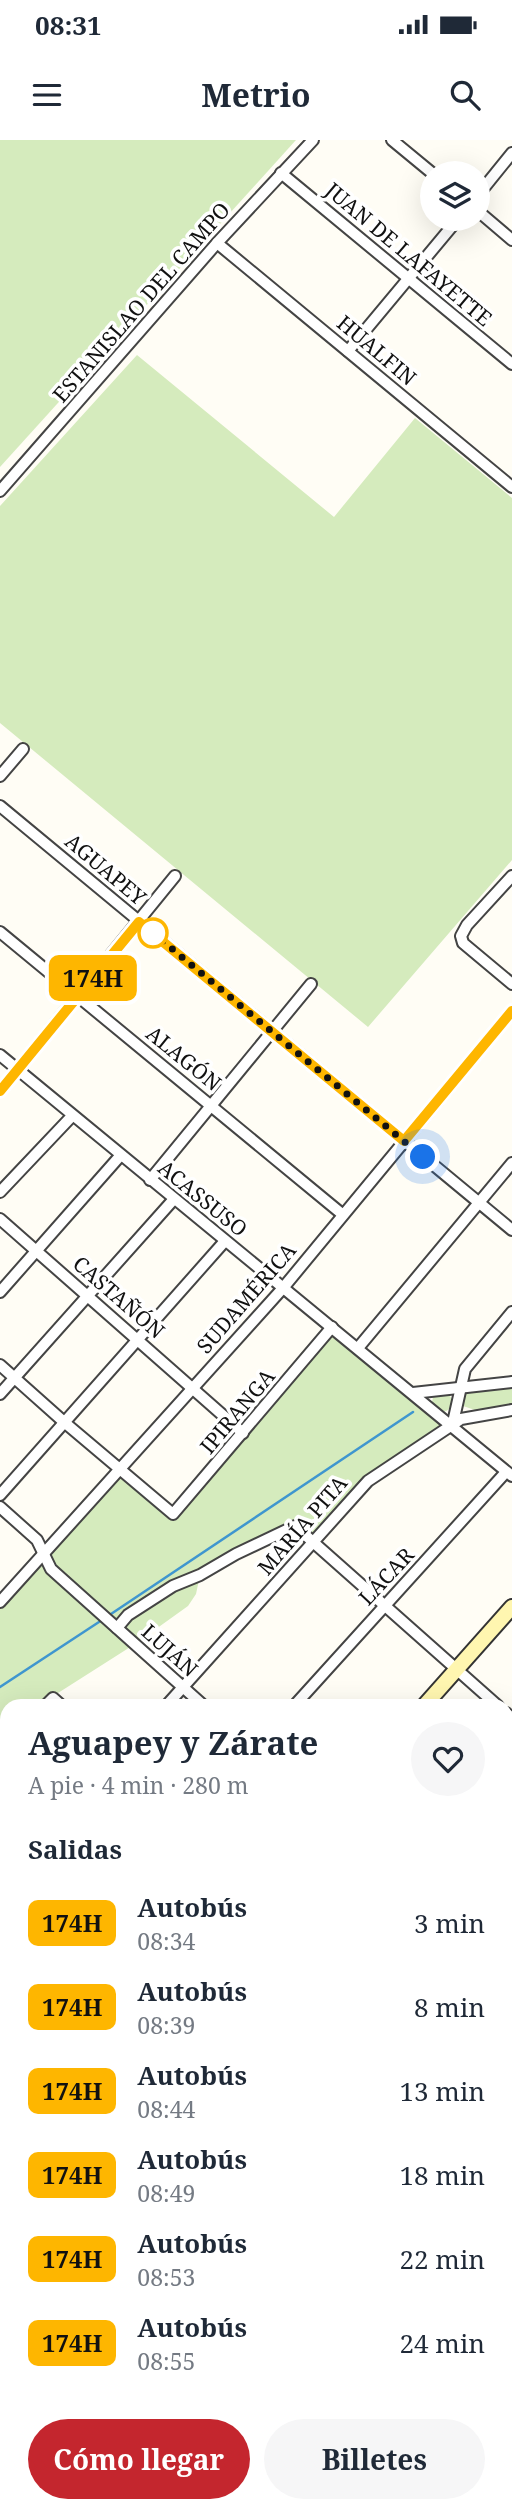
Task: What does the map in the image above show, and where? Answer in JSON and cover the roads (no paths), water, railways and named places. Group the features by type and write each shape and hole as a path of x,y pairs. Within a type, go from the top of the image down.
{"street":[{"name":"ESTANISLAO DEL CAMPO","path":"0,491 217,243 313,140"},
{"path":"392,140 420,163"},
{"path":"490,180 512,153"},
{"name":"JUAN DE LAFAYETTE","path":"281,173 512,364"},
{"path":"490,221 512,240"},
{"path":"348,351 448,231"},
{"name":"HUALFIN","path":"217,243 508,484"},
{"path":"508,484 512,471"},
{"path":"0,776 23,749"},
{"name":"AGUAPEY","path":"0,806 512,1230"},
{"path":"0,1091 175,876"},
{"path":"512,876 467,925 461,936 463,943 512,984"},
{"name":"ALAGÓN","path":"0,932 342,1214"},
{"path":"150,1180 311,984"},
{"name":"SUDAMÉRICA","path":"0,1602 283,1288 512,1011"},
{"name":"ACASSUSO","path":"0,1055 509,1474"},
{"path":"0,1192 72,1116"},
{"path":"0,1292 120,1156"},
{"path":"358,1348 512,1163"},
{"path":"0,1394 174,1199"},
{"name":"CASTAÑÓN","path":"0,1219 243,1433"},
{"path":"0,1494 225,1241"},
{"path":"452,1426 465,1369 512,1312"},
{"name":"IPIRANGA","path":"120,1469 169,1512 177,1513 332,1327"},
{"path":"0,1364 120,1469"},
{"path":"413,1393 512,1382"},
{"name":"MARÍA PITA","path":"173,1699 368,1481 466,1417 512,1410"},
{"name":"LÁCAR","path":"300,1699 509,1474"},
{"path":"0,1507 37,1540 43,1555"},
{"path":"114,1625 173,1586 295,1526 490,1699"},
{"name":"LUJÁN","path":"43,1555 51,1569 196,1699"},
{"path":"430,1699 512,1607"}],"waterway":[{"path":"108,1616 413,1412"},
{"path":"0,1687 102,1620"}]}
